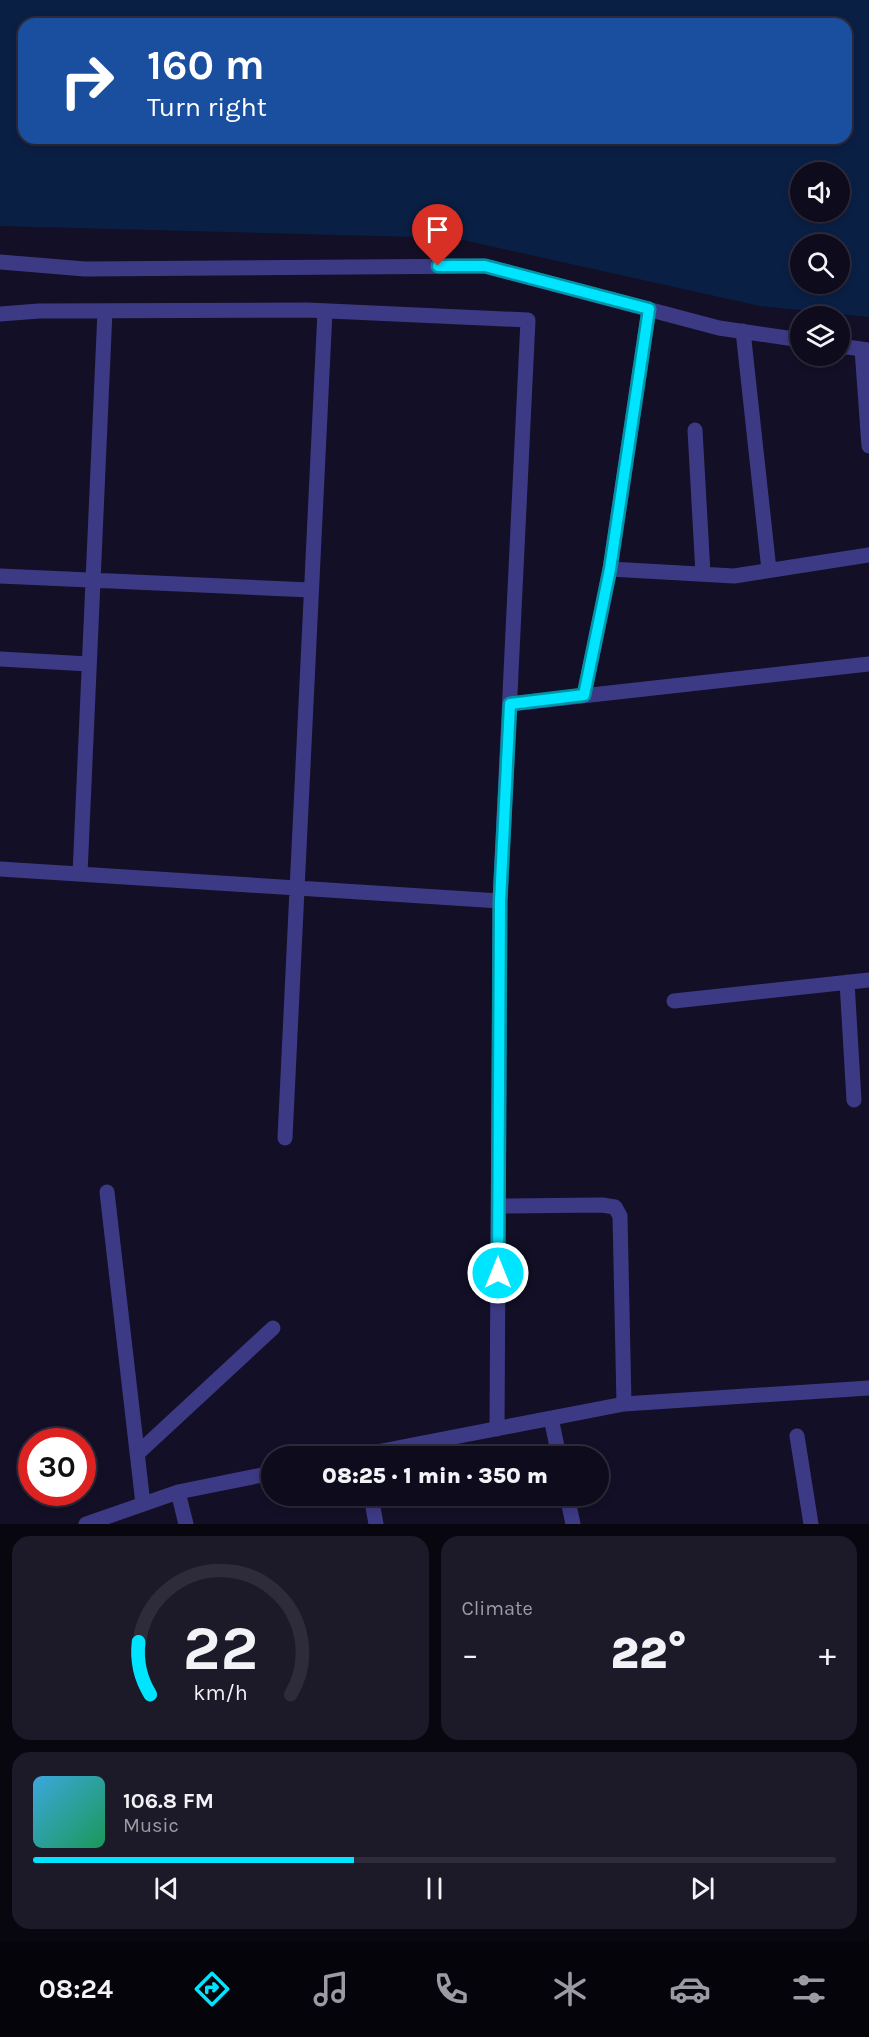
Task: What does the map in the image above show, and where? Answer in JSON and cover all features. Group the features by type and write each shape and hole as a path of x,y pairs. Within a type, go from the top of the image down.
{"street":[{"path":"0,262 85,269 485,266 719,328 790,338"},
{"path":"584,695 610,569 649,309"},
{"path":"80,874 105,311"},
{"path":"0,314 105,311 325,311 528,320 500,901 497,1429"},
{"path":"285,1138 325,311"},
{"path":"743,331 769,570"},
{"path":"850,348 865,350 869,446"},
{"path":"695,430 703,574"},
{"path":"610,569 735,576 869,555"},
{"path":"0,576 311,590"},
{"path":"0,659 89,664"},
{"path":"510,704 869,664"},
{"path":"0,869 500,901"},
{"path":"674,1001 869,980"},
{"path":"847,982 854,1100"},
{"path":"107,1192 143,1504"},
{"path":"498,1206 602,1205 615,1207 620,1215 624,1404"},
{"path":"137,1455 273,1328"},
{"path":"411,1446 624,1404 869,1389"},
{"path":"551,1418 557,1446"},
{"path":"797,1436 811,1524"},
{"path":"86,1524 178,1492 261,1475"},
{"path":"178,1492 186,1524"},
{"path":"373,1506 376,1524"},
{"path":"569,1506 573,1524"}],"water":[{"path":"0,0 869,0 869,317 850,315 850,306 790,306 790,309 760,306 454,238 0,226"}],"route":[{"path":"438,266 485,266 649,309 610,569 584,695 510,704 500,901 498,1273"}]}
